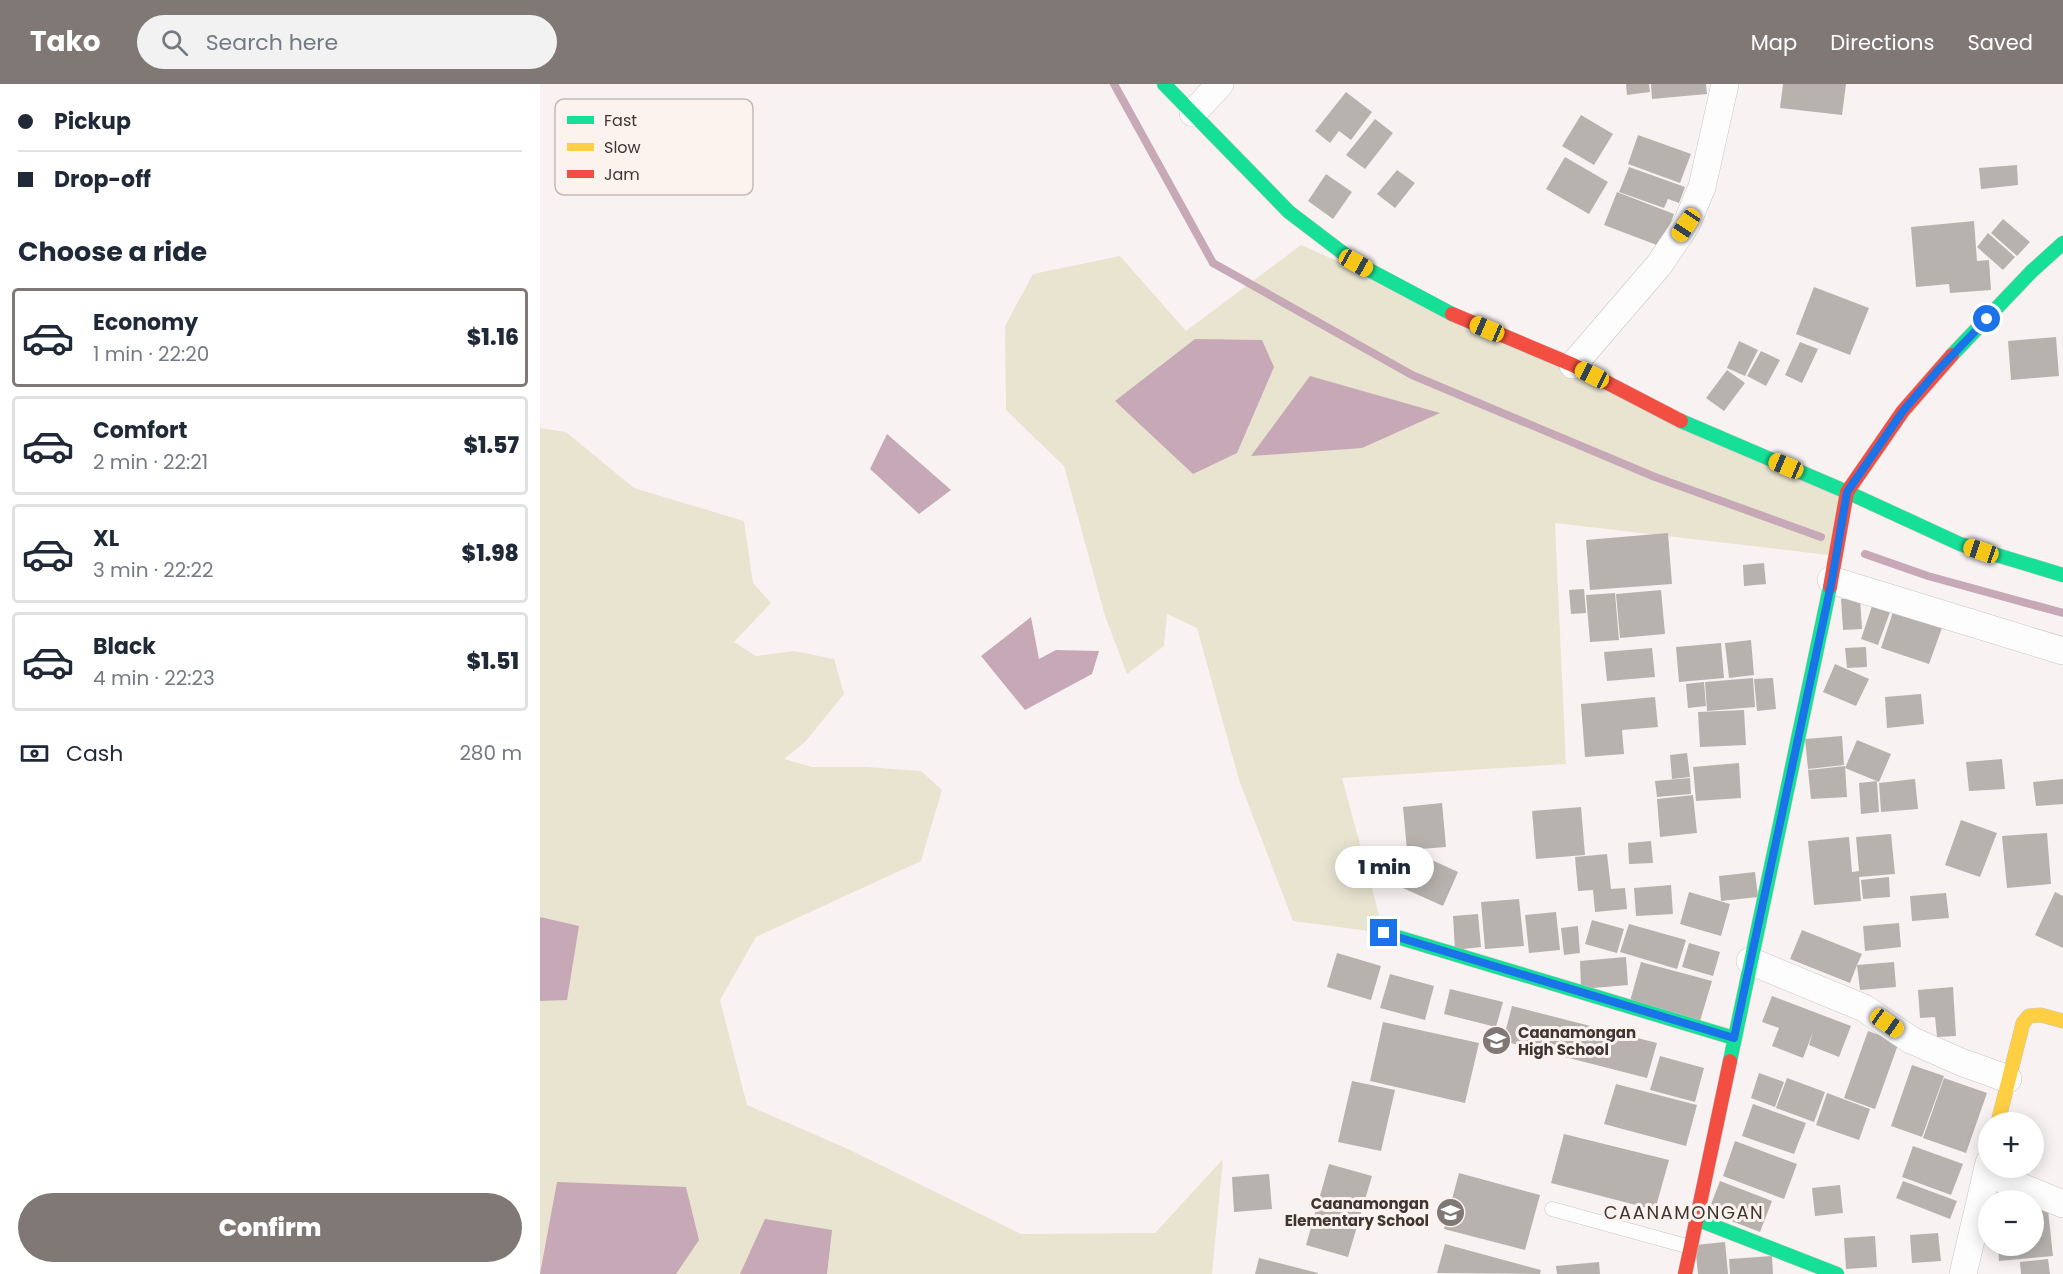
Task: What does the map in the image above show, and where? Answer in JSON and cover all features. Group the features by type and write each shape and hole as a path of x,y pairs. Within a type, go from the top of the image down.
{"street":[{"path":"1164,84 1289,212 1356,263 1444,311 1573,365 1684,422 1847,492 1960,544 2063,575"},
{"path":"1193,113 1220,84"},
{"path":"1573,365 1659,265 1686,225 1702,187 1725,84"},
{"path":"1685,1274 1832,580 1847,492 1903,411 1938,370 2031,272 2063,243"},
{"path":"1832,580 2063,651"},
{"path":"1384,933 1734,1038"},
{"path":"1750,961 1864,1008 1911,1040 2008,1079"},
{"path":"2000,1112 2023,1023 2029,1016 2041,1015 2063,1021"},
{"path":"1963,1274 1986,1178"},
{"path":"2009,1178 2063,1203"},
{"path":"1696,1219 1837,1274"}],"lane":[{"path":"1552,1209 1690,1247"}],"shaded area":[{"path":"1301,245 1573,365 1847,492 1837,556 1555,523 1566,764 1342,778 1384,933 1293,921 1239,780 1197,628 1167,614 1164,646 1127,674 1105,616 1064,466 1006,410 1005,326 1033,274 1120,256 1186,331"},
{"path":"1195,339 1262,340 1274,367 1237,453 1193,474 1115,401"},
{"path":"1310,376 1440,413 1362,448 1251,456"},
{"path":"540,428 566,432 634,488 744,521 753,583 771,603 734,642 756,656 794,651 834,659 844,694 805,742 784,759 812,767 867,767 921,771 942,790 921,861 756,937 720,1000 747,1105 848,1149 1021,1234 1155,1233 1223,1159 1212,1274 540,1274"},
{"path":"887,434 951,490 919,514 870,469"},
{"path":"1031,617 1039,659 1056,650 1099,651 1092,674 1025,710 981,656"},
{"path":"540,917 579,926 567,1000 540,1001"},
{"path":"557,1182 686,1187 699,1240 676,1274 540,1274"},
{"path":"765,1219 832,1230 827,1274 740,1274"}],"building":[{"path":"1626,84 1649,84 1650,92 1627,95"},
{"path":"1651,84 1706,84 1707,94 1652,99"},
{"path":"1783,84 1846,84 1842,115 1780,108"},
{"path":"1346,92 1372,112 1351,140 1339,131 1330,143 1315,131"},
{"path":"1581,115 1613,134 1594,165 1562,146"},
{"path":"1375,119 1393,133 1365,169 1346,155"},
{"path":"1638,135 1691,154 1680,183 1628,164"},
{"path":"1565,157 1608,182 1589,214 1546,189"},
{"path":"2017,165 2018,185 1981,189 1979,168"},
{"path":"1629,167 1685,187 1679,203 1668,199 1664,208 1619,192"},
{"path":"1397,170 1415,183 1395,208 1377,194"},
{"path":"1326,174 1352,192 1333,219 1308,201"},
{"path":"1617,192 1674,214 1662,247 1604,225"},
{"path":"2003,219 2030,242 2017,256 1991,233"},
{"path":"1974,221 1977,261 1989,260 1991,290 1950,293 1949,284 1916,287 1911,227"},
{"path":"1988,233 2015,257 2003,270 1977,247"},
{"path":"1814,287 1869,308 1850,355 1796,334"},
{"path":"2056,337 2059,376 2011,380 2008,341"},
{"path":"1739,341 1758,350 1745,376 1727,368"},
{"path":"1800,342 1818,349 1802,383 1785,375"},
{"path":"1761,351 1780,360 1766,386 1747,376"},
{"path":"1727,370 1745,383 1724,411 1706,398"},
{"path":"1668,533 1672,584 1590,590 1586,540"},
{"path":"1764,563 1766,584 1744,586 1743,565"},
{"path":"1584,589 1586,613 1571,614 1569,590"},
{"path":"1661,590 1665,634 1620,638 1616,594"},
{"path":"1615,593 1619,640 1590,642 1586,595"},
{"path":"1860,598 1862,629 1843,630 1841,599"},
{"path":"1872,606 1890,612 1878,645 1861,639"},
{"path":"1893,612 1942,628 1929,664 1881,648"},
{"path":"1751,640 1754,675 1729,678 1725,643"},
{"path":"1721,643 1724,678 1679,682 1676,647"},
{"path":"1866,647 1867,667 1847,668 1845,648"},
{"path":"1652,648 1655,677 1607,681 1604,652"},
{"path":"1835,664 1869,679 1856,706 1823,692"},
{"path":"1753,678 1755,707 1707,711 1705,682"},
{"path":"1773,678 1776,709 1757,711 1754,679"},
{"path":"1704,682 1706,706 1688,708 1686,684"},
{"path":"1921,694 1924,724 1887,728 1885,697"},
{"path":"1655,697 1658,727 1622,730 1624,754 1585,757 1581,704"},
{"path":"1744,710 1746,745 1700,747 1698,712"},
{"path":"1842,736 1844,765 1808,769 1805,739"},
{"path":"1857,740 1891,754 1879,782 1845,768"},
{"path":"1687,753 1690,777 1672,779 1670,755"},
{"path":"2002,759 2005,789 1969,791 1966,762"},
{"path":"1739,763 1741,798 1696,801 1693,767"},
{"path":"1845,766 1847,797 1811,799 1808,770"},
{"path":"1690,778 1691,794 1657,797 1655,781"},
{"path":"1915,779 1918,809 1881,812 1879,783"},
{"path":"2063,779 2063,804 2036,806 2033,782"},
{"path":"1877,781 1879,812 1861,814 1859,783"},
{"path":"1693,795 1697,833 1660,837 1657,799"},
{"path":"1442,803 1446,847 1407,850 1403,807"},
{"path":"1581,807 1585,855 1536,859 1532,811"},
{"path":"1961,820 1997,833 1980,877 1945,865"},
{"path":"2047,833 2051,884 2007,888 2002,836"},
{"path":"1891,834 1895,874 1859,877 1861,901 1814,905 1808,841 1849,837 1852,872 1859,871 1856,837"},
{"path":"1651,841 1653,863 1629,864 1628,843"},
{"path":"1410,850 1458,872 1443,906 1394,884"},
{"path":"1607,854 1611,889 1625,888 1627,909 1595,912 1593,890 1578,891 1575,857"},
{"path":"1755,872 1758,897 1721,901 1719,876"},
{"path":"1889,877 1890,897 1863,899 1861,880"},
{"path":"1671,885 1673,914 1636,916 1634,888"},
{"path":"1689,892 1730,904 1721,936 1680,924"},
{"path":"2055,892 2063,896 2063,948 2035,935"},
{"path":"1946,893 1949,918 1912,921 1910,896"},
{"path":"1519,899 1524,946 1485,949 1481,902"},
{"path":"1556,912 1560,950 1529,953 1525,915"},
{"path":"1478,914 1481,947 1455,950 1453,916"},
{"path":"1592,920 1624,929 1617,953 1585,944"},
{"path":"1899,923 1901,947 1865,951 1863,926"},
{"path":"1629,924 1686,940 1677,969 1620,952"},
{"path":"1578,926 1580,953 1564,955 1561,928"},
{"path":"1802,930 1862,954 1850,983 1790,959"},
{"path":"1689,943 1720,952 1713,976 1682,967"},
{"path":"1337,953 1381,966 1371,1000 1327,987"},
{"path":"1626,957 1628,985 1581,989 1580,961"},
{"path":"1641,962 1712,981 1700,1021 1630,1001"},
{"path":"1894,962 1896,987 1860,990 1857,965"},
{"path":"1390,974 1434,986 1425,1020 1380,1008"},
{"path":"1953,987 1956,1036 1937,1037 1935,1017 1920,1018 1918,990"},
{"path":"1450,989 1503,1002 1496,1027 1444,1014"},
{"path":"1772,996 1851,1026 1839,1057 1809,1045 1813,1032 1803,1058 1772,1046 1779,1028 1762,1022"},
{"path":"1512,1006 1657,1043 1647,1078 1503,1041"},
{"path":"1383,1022 1479,1043 1465,1103 1370,1081"},
{"path":"1868,1031 1899,1042 1875,1109 1844,1098"},
{"path":"1660,1056 1704,1068 1695,1102 1650,1090"},
{"path":"1912,1065 1944,1076 1922,1137 1891,1126"},
{"path":"1759,1073 1784,1082 1775,1107 1751,1098"},
{"path":"1787,1078 1825,1092 1814,1122 1776,1108"},
{"path":"1944,1078 1987,1093 1980,1112 1978,1112 1978,1119 1966,1153 1923,1138"},
{"path":"1352,1081 1395,1090 1381,1151 1338,1142"},
{"path":"1616,1084 1697,1105 1686,1146 1604,1124"},
{"path":"1827,1093 1870,1109 1859,1140 1816,1125"},
{"path":"1753,1104 1806,1123 1794,1154 1742,1136"},
{"path":"1564,1134 1669,1160 1655,1210 1551,1183"},
{"path":"1735,1141 1797,1164 1784,1199 1723,1176"},
{"path":"1913,1146 1963,1164 1951,1195 1902,1177"},
{"path":"1329,1164 1372,1176 1348,1257 1306,1245"},
{"path":"1459,1173 1540,1195 1525,1250 1444,1229"},
{"path":"1269,1174 1272,1209 1234,1212 1232,1177"},
{"path":"1720,1181 1772,1201 1760,1232 1708,1212"},
{"path":"1903,1181 1957,1201 1950,1219 1896,1198"},
{"path":"1840,1185 1843,1213 1815,1216 1812,1188"},
{"path":"2044,1201 2047,1201 2053,1256 1999,1261 1999,1256 2044,1256"},
{"path":"1938,1233 1941,1261 1912,1263 1910,1235"},
{"path":"1875,1236 1877,1267 1846,1269 1844,1238"},
{"path":"1725,1242 1728,1274 1698,1274 1695,1245"},
{"path":"1445,1244 1541,1270 1540,1274 1437,1273"},
{"path":"1772,1256 1773,1274 1730,1274 1729,1259"},
{"path":"1259,1258 1318,1273 1318,1274 1255,1274"},
{"path":"2048,1259 2050,1274 2021,1274 2020,1262"},
{"path":"1599,1262 1600,1274 1557,1274 1556,1266"}],"waterway":[{"path":"1114,84 1213,263 1412,375 1655,477 1821,537"},
{"path":"1865,554 1928,576 2063,613"}],"traffic: fast":[{"path":"1164,84 1289,212 1356,263 1452,314"},
{"path":"1952,355 2031,272 2063,243"},
{"path":"1681,421 1847,492 1960,544 2063,575"},
{"path":"1730,1061 1830,587"},
{"path":"1384,933 1734,1038"},
{"path":"1696,1219 1837,1274"}],"traffic: slow":[{"path":"2001,1112 2023,1023 2029,1016 2041,1015 2063,1021"}],"traffic: jam":[{"path":"1452,314 1573,365 1681,421"},
{"path":"1830,587 1847,492 1903,411 1952,355"},
{"path":"1685,1274 1730,1061"}],"place":[{"name":"Caanamongan High School","path":"1497,1041"},
{"name":"Caanamongan Elementary School","path":"1450,1212"}],"district":[{"name":"CAANAMONGAN","path":"1684,1212"}],"route":[{"path":"1384,933 1494,968 1734,1038 1832,580 1847,492 1903,411 1987,319"}]}
